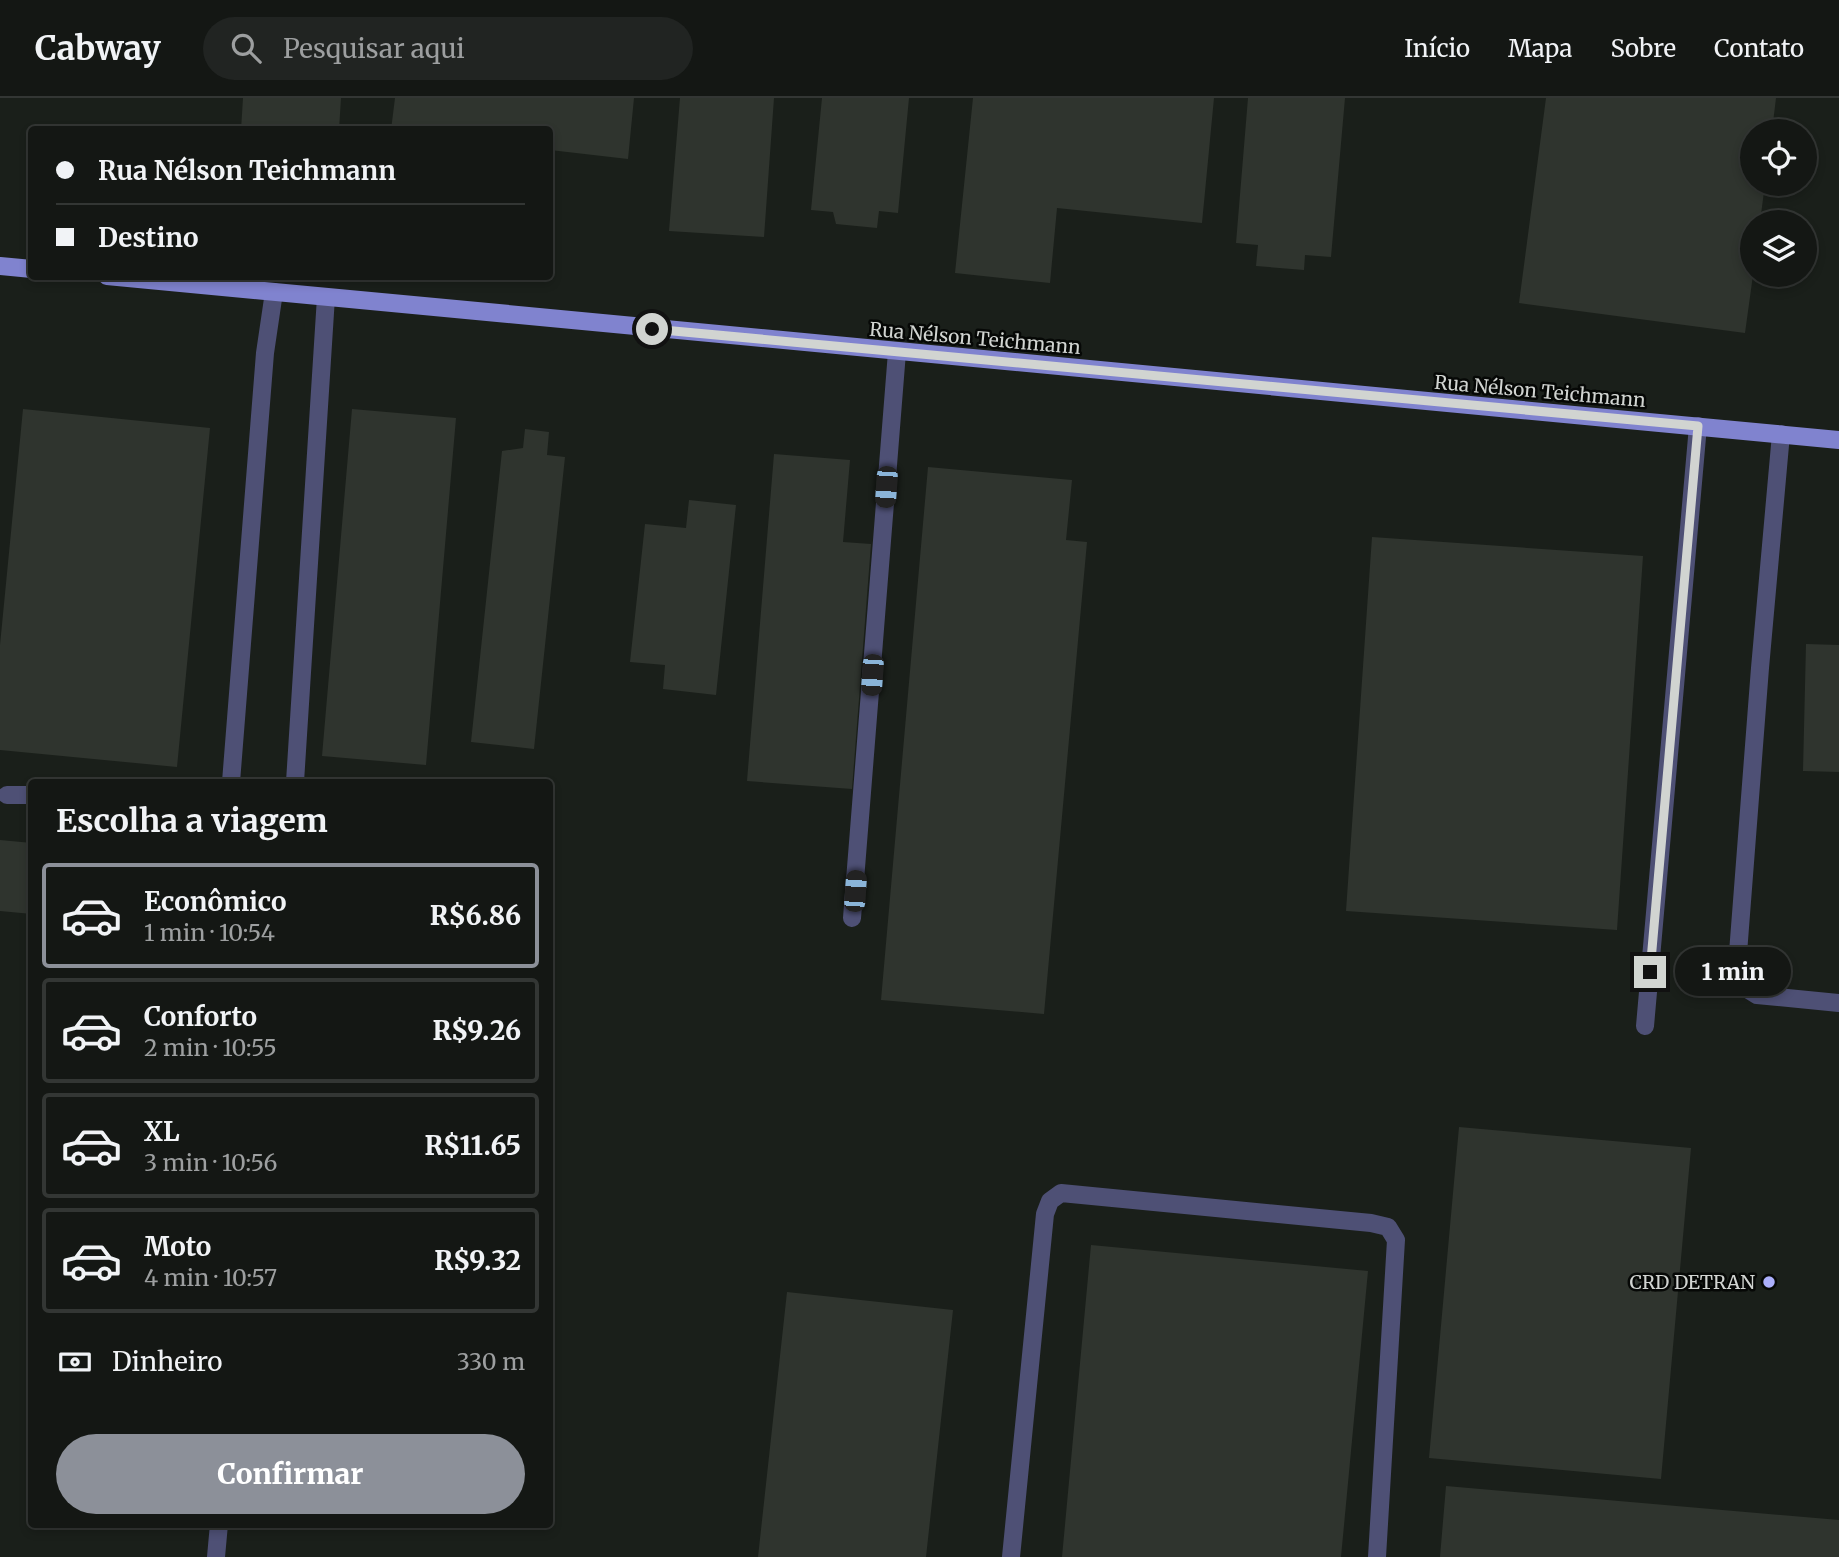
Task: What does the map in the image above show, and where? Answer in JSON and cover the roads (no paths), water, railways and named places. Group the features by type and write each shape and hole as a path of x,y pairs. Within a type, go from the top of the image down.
{"main road":[{"path":"0,266 28,269"},
{"name":"Rua Nélson Teichmann","path":"149,280 1839,440"}],"lane":[{"path":"233,779 265,353 274,292"},
{"path":"295,779 326,298"},
{"path":"852,918 897,352"},
{"path":"1645,1026 1698,426"},
{"path":"1781,435 1737,965 1741,985 1757,995 1839,1003"},
{"path":"7,794 28,796"},
{"path":"1011,1557 1045,1214 1050,1201 1061,1193 1371,1223 1388,1227 1396,1240 1377,1557"},
{"path":"216,1557 219,1528"}],"place":[{"name":"CRD DETRAN","path":"1769,1282"}]}
